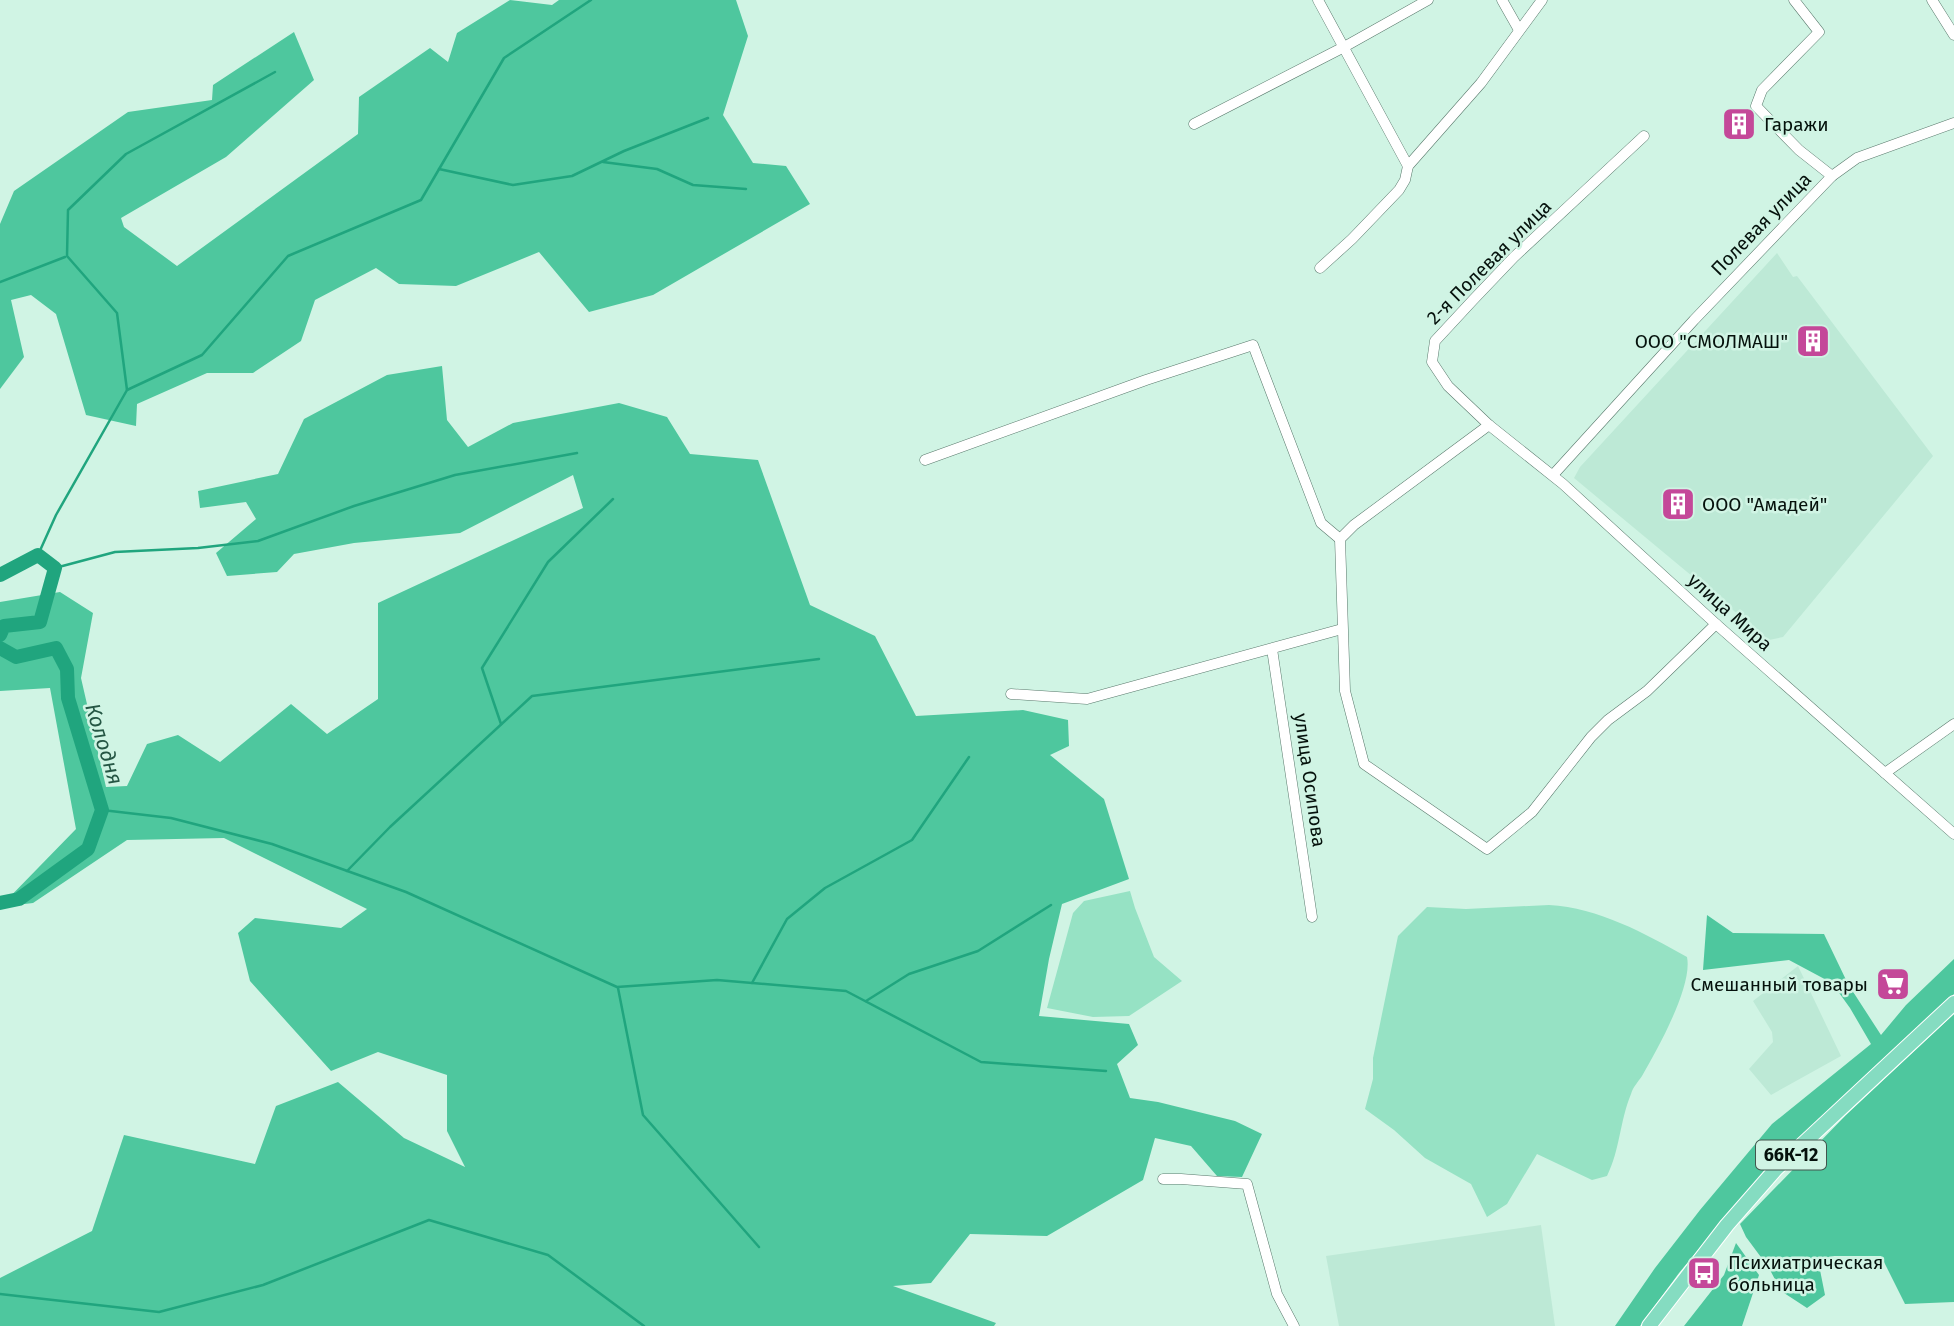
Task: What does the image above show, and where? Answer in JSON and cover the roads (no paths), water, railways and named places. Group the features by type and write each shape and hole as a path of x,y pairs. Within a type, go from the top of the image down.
{"main road":[{"name":"66К-12","path":"1649,1326 1727,1225 1776,1169 1954,1003"}],"street":[{"path":"1318,0 1408,166"},
{"path":"1194,124 1344,47 1428,0"},
{"path":"1502,0 1519,30"},
{"path":"1320,268 1399,190 1405,180 1408,166 1481,83 1542,0"},
{"name":"Полевая улица","path":"1553,475 1694,320 1832,176 1799,150 1756,106 1762,89 1819,32 1794,0"},
{"path":"1932,0 1954,35"},
{"path":"1832,176 1857,158 1954,123"},
{"name":"2-я Полевая улица","path":"1553,475 1489,425 1448,386 1432,362 1435,341 1514,257 1644,136"},
{"path":"925,460 1146,380 1253,345 1321,523 1340,539"},
{"path":"1489,425 1354,525 1340,539 1345,691 1364,764 1487,849 1532,812 1591,737 1608,720 1647,691 1716,624"},
{"name":"улица Мира","path":"1553,475 1885,774 1952,828"},
{"path":"1010,694 1087,699 1342,629"},
{"name":"улица Осипова","path":"1272,649 1312,917"},
{"path":"1885,774 1954,724"},
{"path":"1163,1179 1247,1184 1277,1294 1294,1326"}],"waterway":[{"path":"38,555 56,515 127,390 202,355 288,256 421,200 504,58 591,0"},
{"path":"127,390 117,313 67,256 68,210 126,154 275,72"},
{"path":"439,169 513,185 572,176 624,151 708,118"},
{"path":"603,162 657,169 693,185 746,189"},
{"path":"0,282 65,257"},
{"path":"55,568 115,552 198,548 258,541 354,506 455,475 577,453"},
{"path":"501,724 482,668 548,562 613,499"},
{"name":"Колодня","path":"0,575 38,555 55,568 40,622 4,626 0,635"},
{"name":"Колодня","path":"0,648 16,657 56,648 67,669 68,698 102,810 88,849 19,899 0,903"},
{"path":"347,871 390,827 532,696 819,659"},
{"path":"752,983 787,919 825,888 912,840 969,757"},
{"path":"102,810 171,818 272,844 406,892 617,987 717,980 846,991 981,1062 1106,1071"},
{"path":"866,1001 909,974 978,951 1051,905"},
{"path":"618,988 643,1115 759,1247"},
{"path":"0,1294 159,1312 263,1285 429,1220 548,1255 644,1326"}],"place":[{"name":"Гаражи","path":"1739,124"},
{"name":"ООО \"СМОЛМАШ\"","path":"1813,341"},
{"name":"ООО \"Амадей\"","path":"1678,504"},
{"name":"Смешанный товары","path":"1893,984"},
{"name":"Психиатрическая больница","path":"1704,1273"}]}
